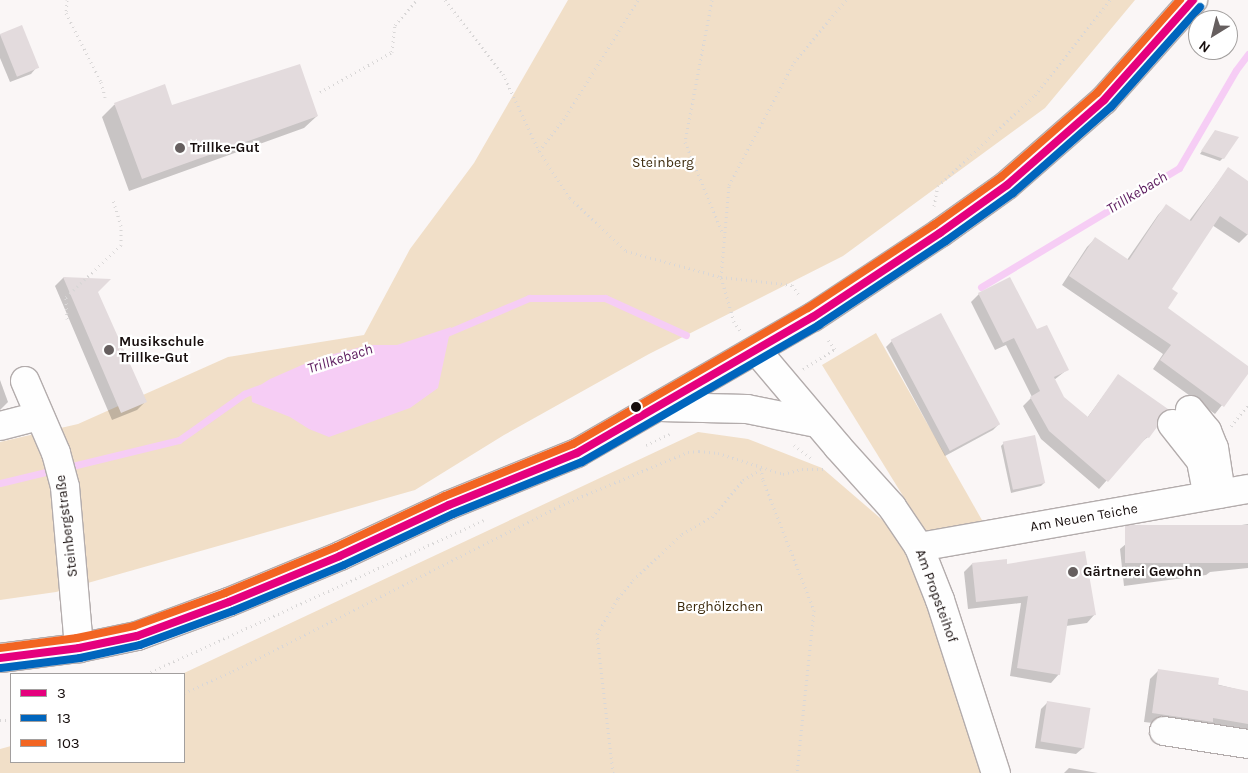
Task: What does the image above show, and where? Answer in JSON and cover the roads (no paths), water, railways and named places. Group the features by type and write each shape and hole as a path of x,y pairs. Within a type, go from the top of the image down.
{"main road":[{"path":"0,658 79,648 137,636 229,602 340,556 449,505 577,453 813,317 927,242 1007,185 1104,100 1193,0"},
{"name":"Am Propsteihof","path":"757,351 892,506 919,547 940,600 996,773"},
{"name":"Steinbergstraße","path":"25,381 56,453 65,487 79,648"},
{"path":"658,407 747,409 818,423"},
{"path":"0,426 39,416"},
{"path":"1181,417 1214,495"},
{"name":"Am Neuen Teiche","path":"919,547 1248,488"},
{"path":"1164,731 1248,744"}],"water":[{"path":"451,327 438,388 410,408 329,437 309,429 290,417 252,402 251,391 270,379 318,358 369,345 397,345"}],"waterway":[{"name":"Trillkebach","path":"981,287 1179,168 1236,70 1248,54"},
{"name":"Trillkebach","path":"442,335 529,298 605,298 686,335"},
{"name":"Trillkebach","path":"64,468 179,440 244,394 260,388"},
{"name":"Trillkebach","path":"0,483 54,470"}],"place":[{"name":"Trillke-Gut","path":"180,148"},
{"name":"Musikschule Trillke-Gut","path":"109,350"},
{"name":"Gärtnerei Gewohn","path":"1073,572"}],"park label":[{"name":"Steinberg","path":"663,163"},
{"name":"Berghölzchen","path":"720,607"}]}
